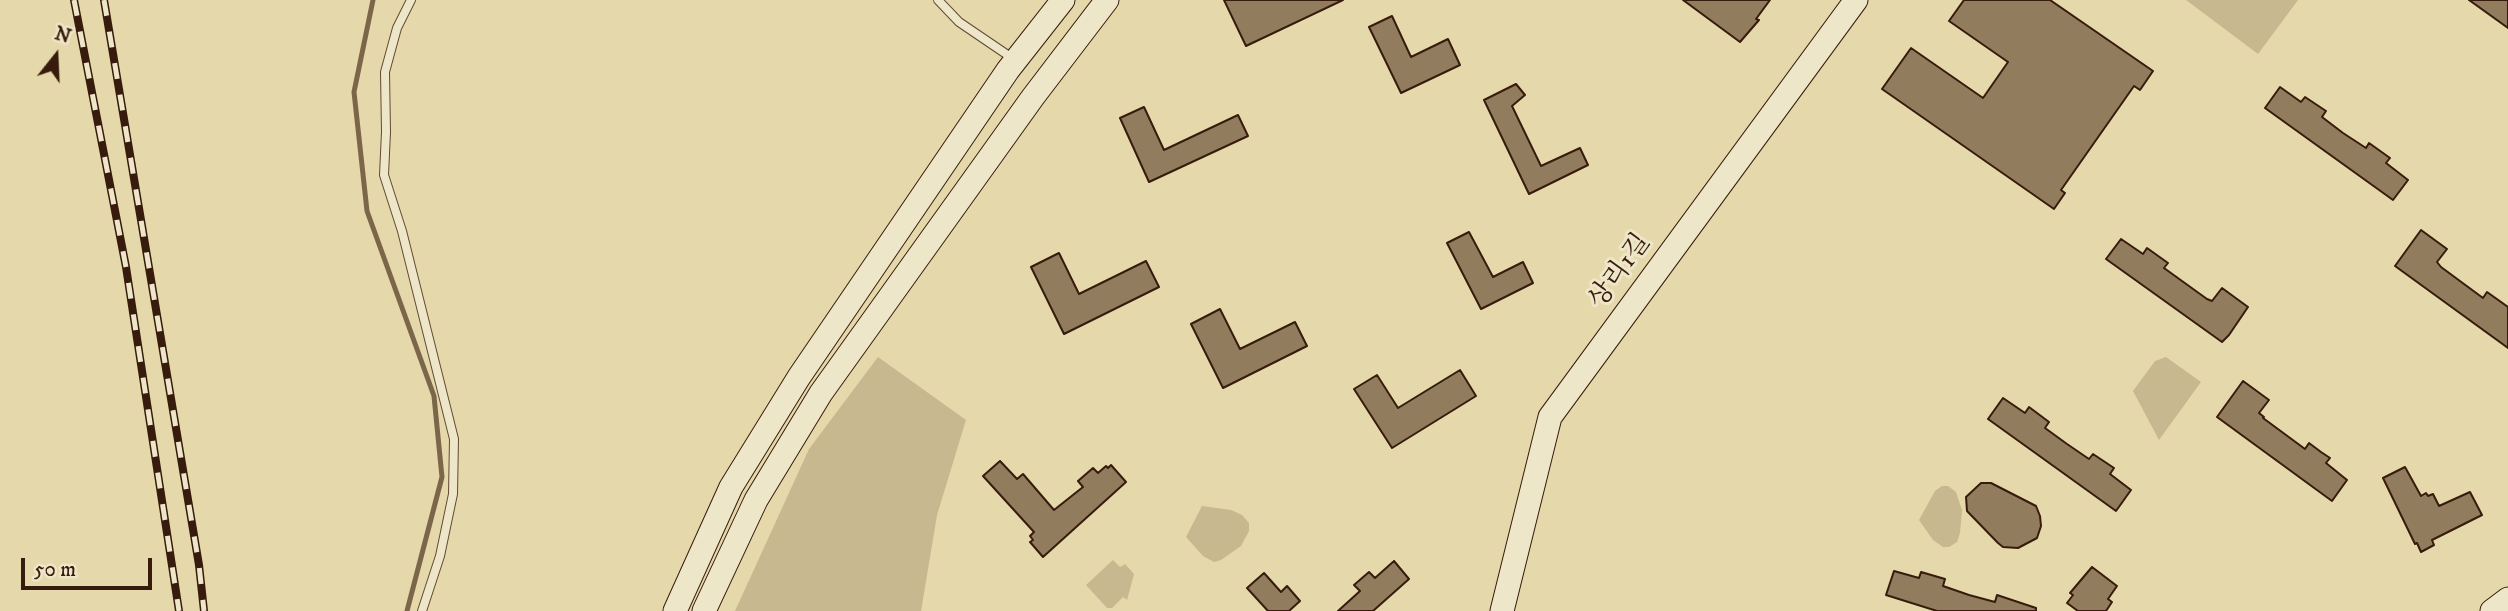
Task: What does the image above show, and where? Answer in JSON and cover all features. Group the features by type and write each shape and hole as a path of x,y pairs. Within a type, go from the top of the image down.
{"main road":[{"path":"675,611 731,487 799,377 1016,61 1063,0"},
{"path":"704,611 756,500 821,393 1033,97 1107,0"},
{"name":"상리1길","path":"1502,611 1550,417 1856,0"},
{"path":"2492,611 2508,599"}],"lane":[{"path":"411,0 397,28 385,72 384,175 402,231 454,439 453,494 440,556 422,611"},
{"path":"938,0 959,22 1016,61"}],"shaded area":[{"path":"2186,0 2298,0 2258,54"},
{"path":"878,357 966,420 937,515 921,611 735,611 809,449"},
{"path":"2166,357 2201,382 2159,440 2133,391 2155,361"},
{"path":"1942,486 1948,486 1956,492 1962,510 1957,542 1949,547 1943,547 1933,540 1919,520 1935,491"},
{"path":"1202,506 1231,510 1242,515 1249,523 1249,531 1241,546 1214,562 1203,556 1186,537"},
{"path":"1113,560 1120,567 1125,564 1134,574 1127,600 1123,597 1112,608 1107,608 1086,585"}],"building":[{"path":"1224,0 1343,0 1246,46"},
{"path":"1683,0 1770,0 1756,19 1759,20 1740,42"},
{"path":"1964,0 2050,0 2153,71 2140,90 2134,86 2061,190 2065,193 2054,209 1882,89 1911,48 1983,98 2008,62 1949,21"},
{"path":"2469,0 2508,0 2508,28"},
{"path":"1392,16 1411,57 1448,39 1460,65 1401,93 1369,27"},
{"path":"1516,84 1525,95 1512,106 1541,166 1580,148 1588,165 1529,194 1484,100"},
{"path":"2280,87 2301,102 2305,97 2326,111 2322,117 2343,133 2366,148 2369,143 2390,158 2386,163 2408,180 2393,200 2265,108"},
{"path":"1144,107 1164,150 1238,115 1248,136 1149,182 1120,118"},
{"path":"2421,230 2447,249 2437,262 2441,267 2483,298 2487,292 2508,307 2508,348 2395,266"},
{"path":"1469,232 1493,277 1523,262 1533,283 1481,309 1447,243"},
{"path":"2121,239 2143,254 2147,248 2168,263 2164,268 2207,299 2212,301 2222,288 2248,307 2229,335 2222,342 2106,259"},
{"path":"1059,253 1079,294 1146,261 1159,287 1064,334 1031,267"},
{"path":"1220,309 1240,349 1295,322 1307,346 1223,388 1191,324"},
{"path":"1460,370 1476,396 1392,448 1354,389 1377,375 1398,408"},
{"path":"2243,381 2269,400 2259,413 2263,418 2305,449 2309,443 2330,458 2326,463 2347,480 2332,501 2217,417"},
{"path":"2003,398 2025,413 2029,407 2049,422 2045,428 2067,444 2089,459 2093,454 2114,468 2110,474 2131,490 2116,511 1988,419"},
{"path":"1000,461 1017,479 1023,474 1054,510 1083,487 1078,481 1093,468 1098,473 1111,465 1126,482 1043,557 1030,542 1033,540 1030,536 1034,532 983,476"},
{"path":"2405,467 2421,496 2426,493 2428,496 2433,494 2439,506 2470,492 2482,515 2432,540 2434,545 2421,552 2383,478"},
{"path":"1981,483 1991,483 2036,506 2041,526 2037,538 2018,548 2003,547 1998,543 1967,511 1966,497"},
{"path":"1394,561 1409,579 1373,611 1338,611 1360,591 1354,585 1369,572 1375,578"},
{"path":"2092,567 2117,586 2108,599 2112,602 2106,611 2078,611 2067,603 2073,595 2070,593"},
{"path":"1894,571 1919,578 1921,572 1945,579 1943,586 1969,595 1995,602 1997,595 2036,608 2036,611 1937,611 1886,595"},
{"path":"1264,573 1281,592 1287,586 1300,601 1289,611 1268,611 1247,588"}],"waterway":[{"path":"373,0 354,92 367,211 434,396 442,477 407,611"}],"railway":[{"path":"74,0 126,267 179,611"},
{"path":"104,0 199,565 204,611"}]}
